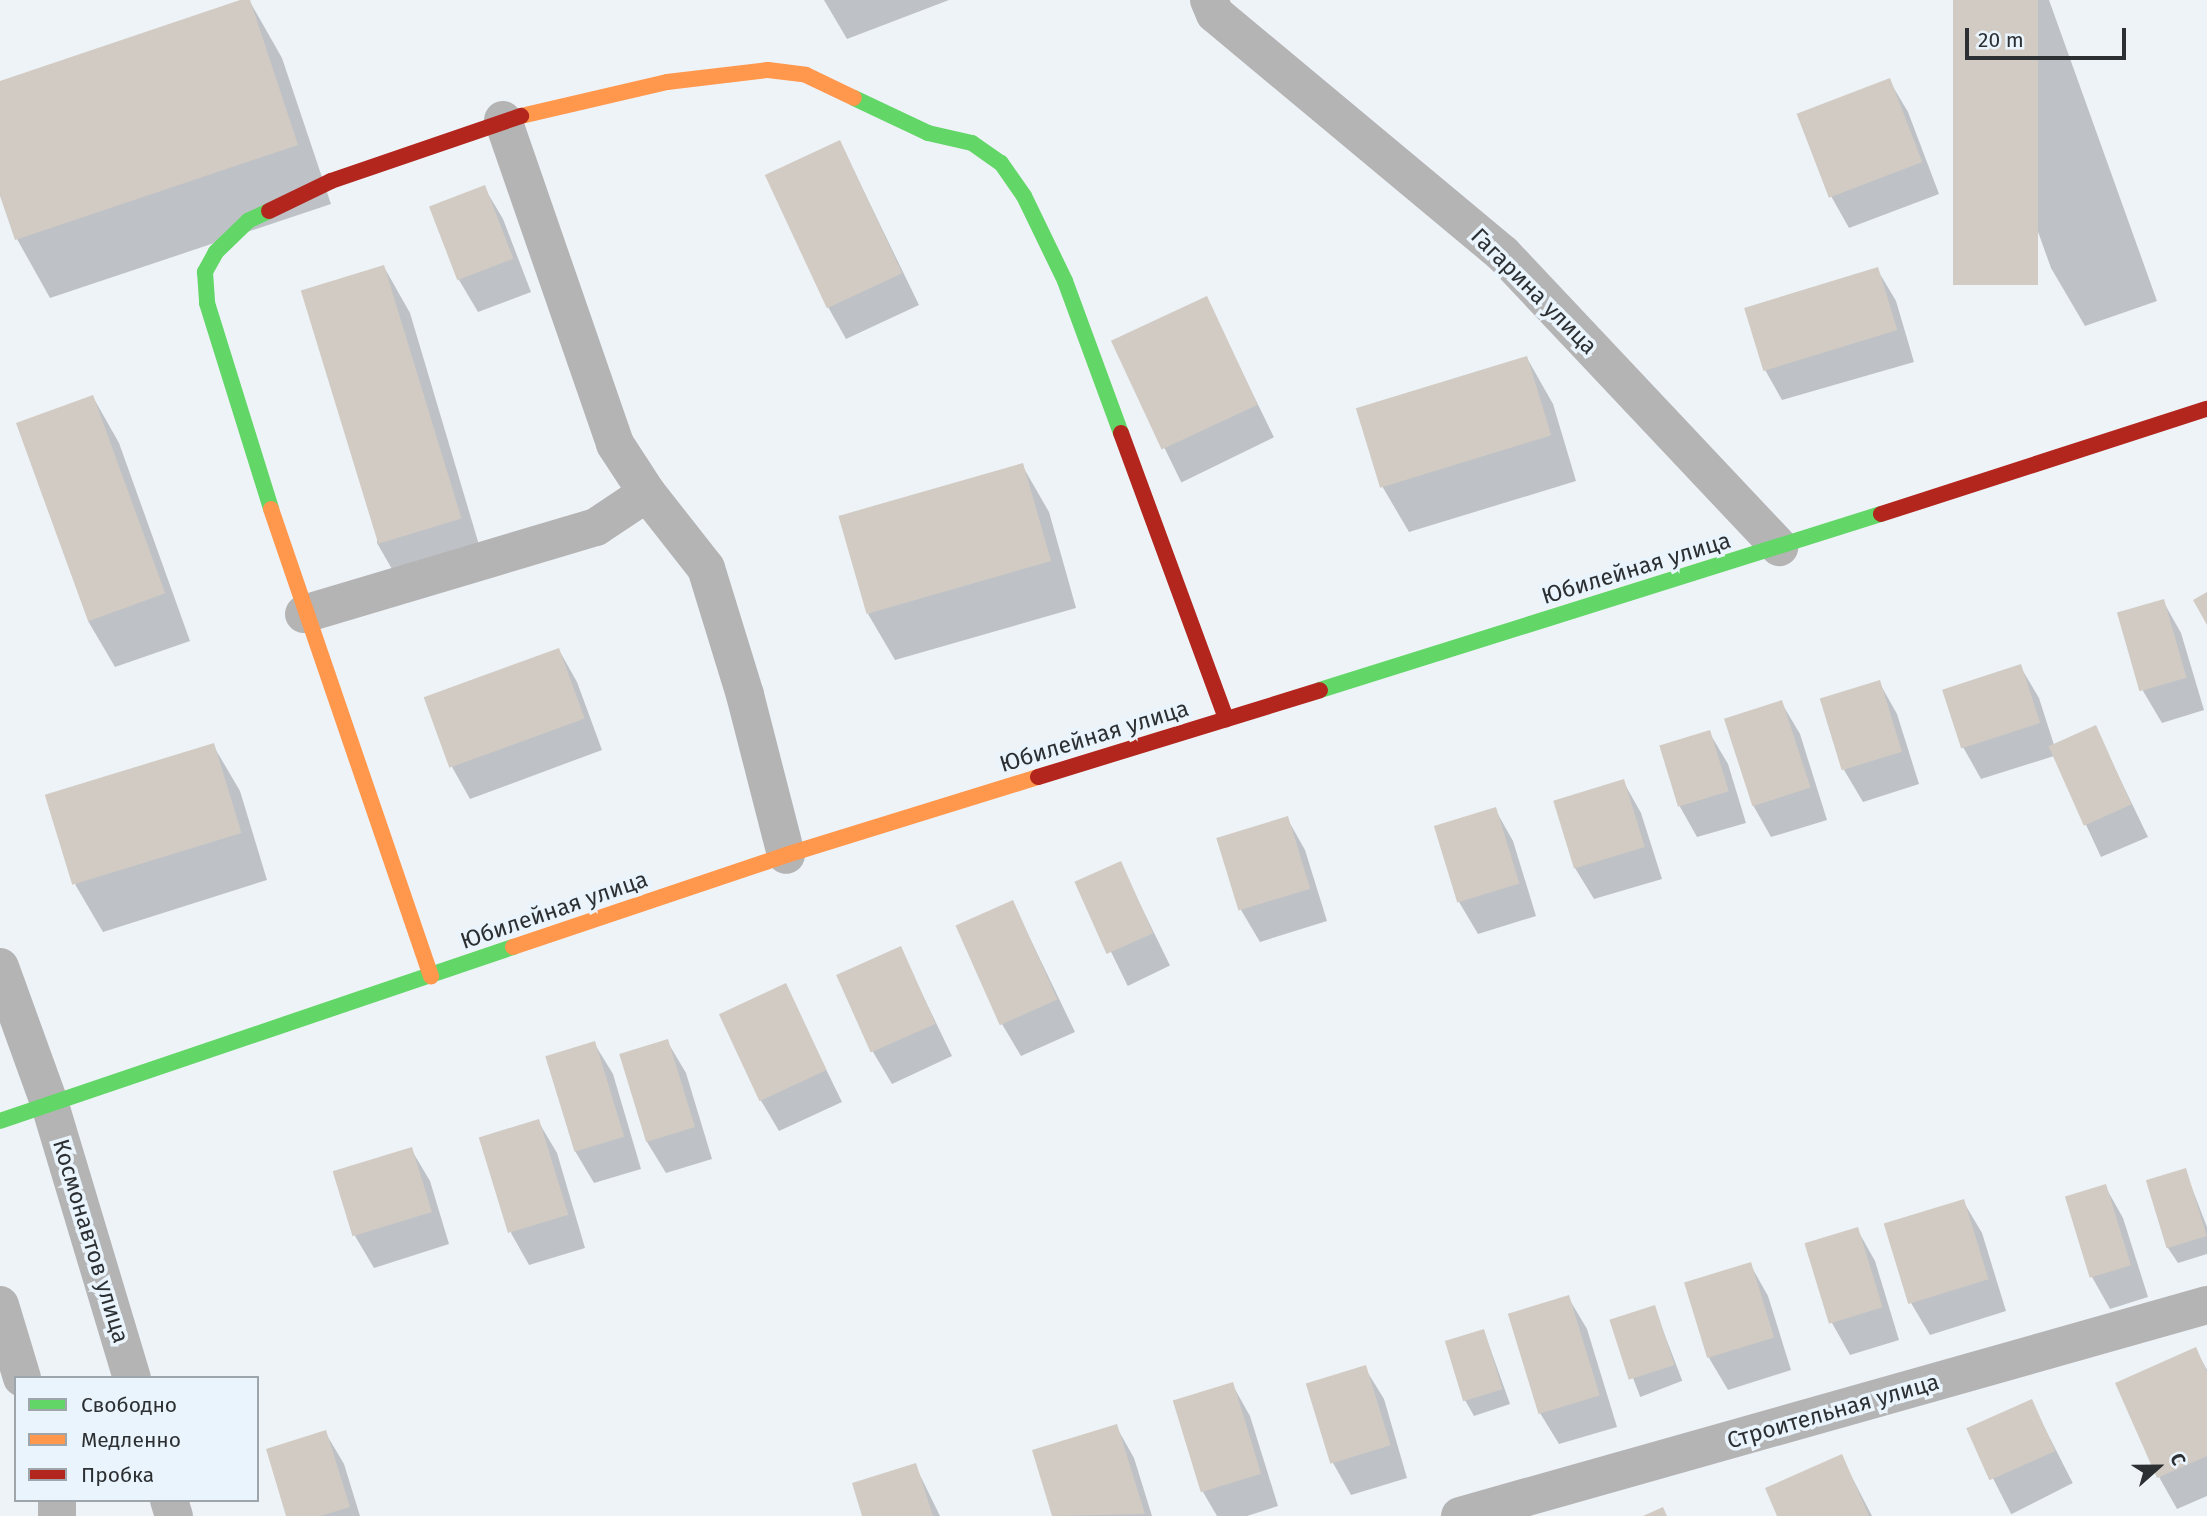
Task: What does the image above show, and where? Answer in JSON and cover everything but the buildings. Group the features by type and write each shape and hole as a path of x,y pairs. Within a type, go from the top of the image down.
{"main road":[{"path":"431,976 304,614 207,303 205,272 216,252 248,220 331,181 503,120 667,82 768,70 806,75 928,133 972,143 1001,163 1024,196 1065,281 1226,719"},
{"name":"Юбилейная улица","path":"0,1121 786,855 1779,547 2207,409"}],"street":[{"name":"Гагарина улица","path":"1209,0 1215,14 1503,254 1779,547"},
{"path":"503,120 615,444 647,494 706,568 745,695 786,855"},
{"path":"304,614 584,532 647,494"},
{"name":"Космонавтов улица","path":"0,967 50,1105 131,1376"},
{"path":"0,1305 21,1376"},
{"name":"Строительная улица","path":"1460,1516 2207,1305"}],"traffic: fast":[{"path":"854,98 928,133 972,143 1001,163 1024,196 1065,281 1121,433"},
{"path":"269,211 248,221 216,252 205,272 207,303 271,509"},
{"path":"1320,690 1881,514"},
{"path":"0,1121 513,947"}],"traffic: slow":[{"path":"521,116 667,82 768,70 806,75 854,98"},
{"path":"271,509 431,976"},
{"path":"513,947 786,855 1038,777"}],"traffic: jam":[{"path":"269,211 331,181 521,116"},
{"path":"1881,514 2207,409"},
{"path":"1121,433 1226,719"},
{"path":"1038,777 1320,690"}]}
